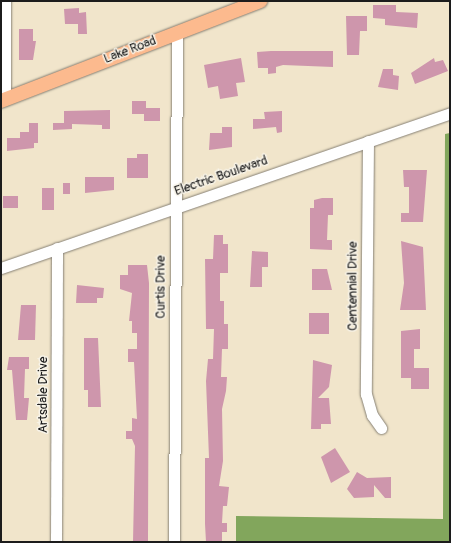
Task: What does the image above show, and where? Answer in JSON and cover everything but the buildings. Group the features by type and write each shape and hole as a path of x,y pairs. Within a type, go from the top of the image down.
{"main road":[{"name":"Lake Road","path":"3,100 260,1"}],"street":[{"path":"3,100 5,1"},
{"name":"Curtis Drive","path":"174,542 177,32"},
{"name":"Electric Boulevard","path":"1,268 450,113"},
{"name":"Centennial Drive","path":"368,141 366,394 372,415 381,428"},
{"name":"Artsdale Drive","path":"56,542 57,248"}],"green space":[{"path":"450,133 450,542 236,542 236,516 443,519 445,134"}]}
